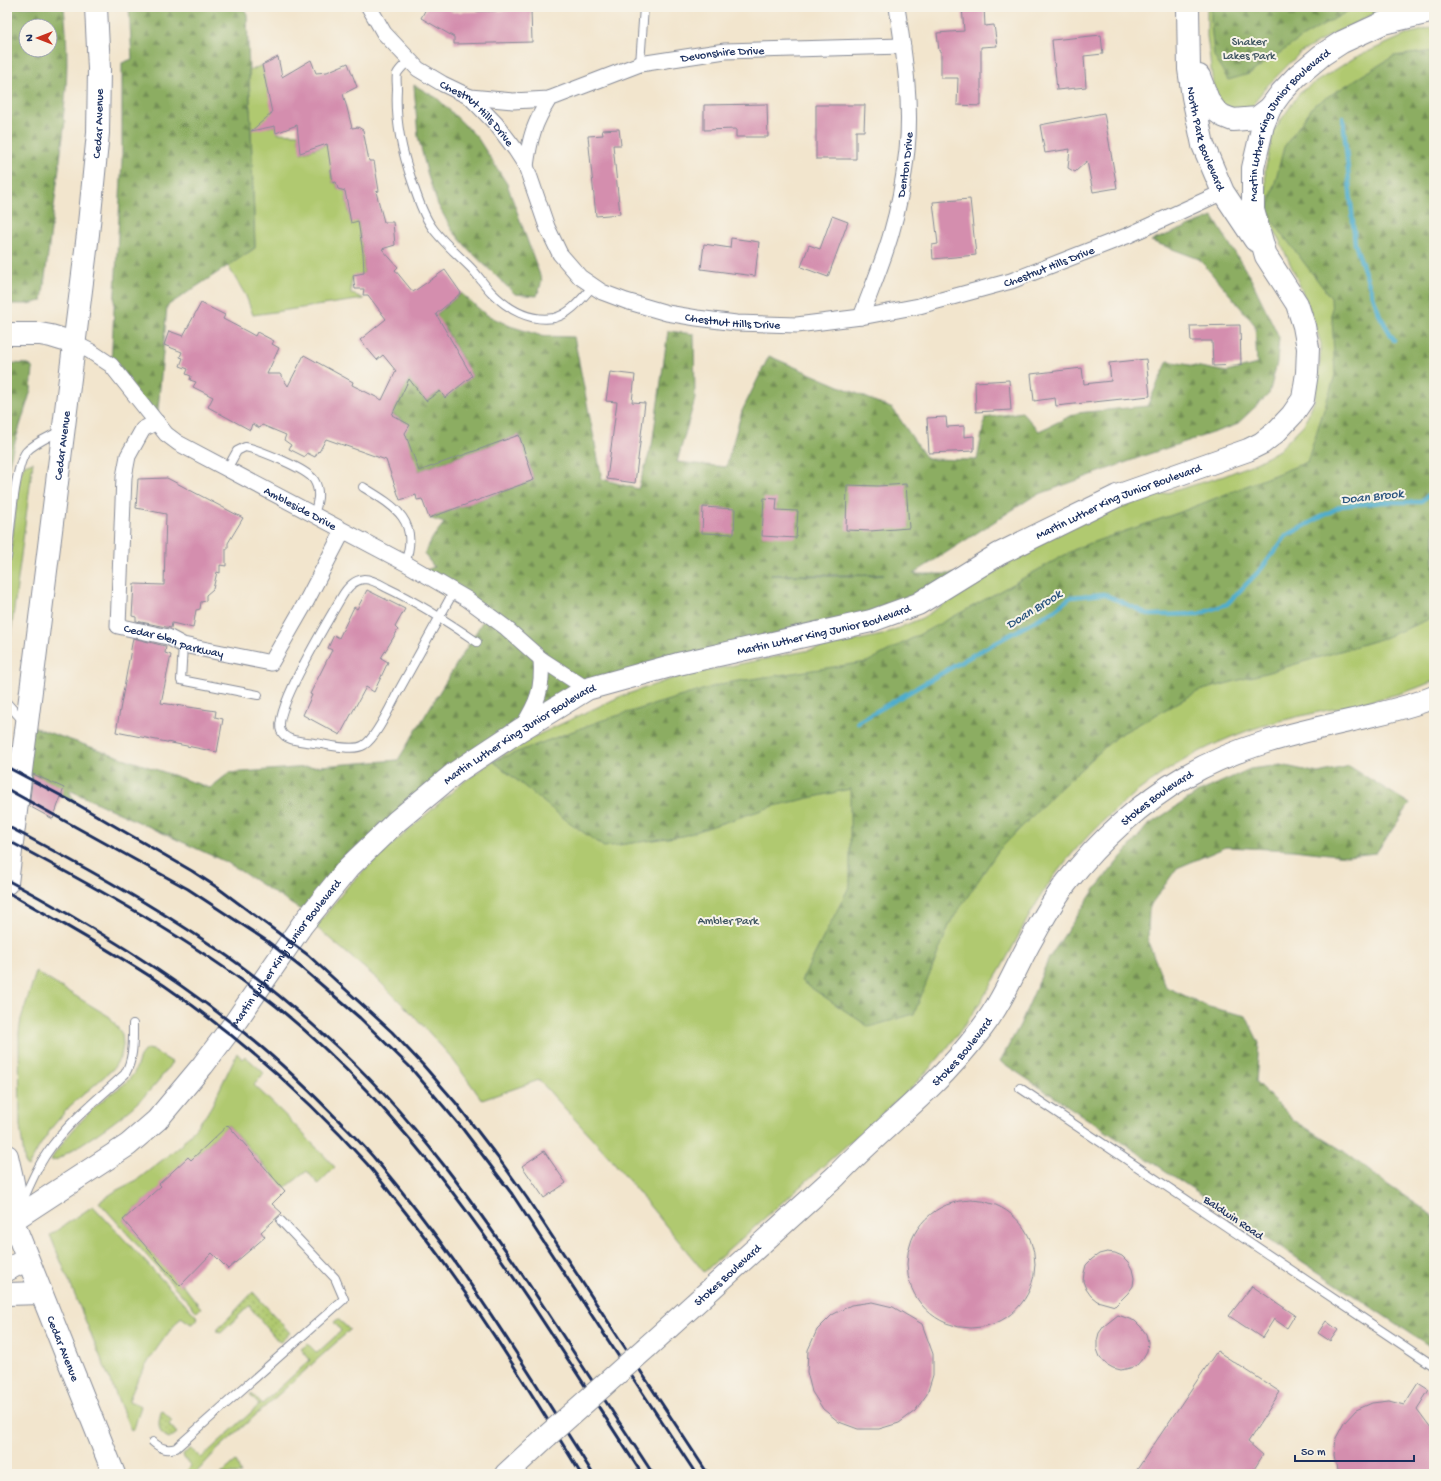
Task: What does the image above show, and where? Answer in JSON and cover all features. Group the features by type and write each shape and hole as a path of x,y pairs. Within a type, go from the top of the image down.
{"main road":[{"name":"Cedar Avenue","path":"7,882 88,234 98,133 99,69 96,7"},
{"name":"North Park Boulevard","path":"1188,7 1189,69 1203,145 1223,192 1266,256"},
{"name":"Martin Luther King Junior Boulevard","path":"9,1222 128,1145 157,1120 203,1065 234,1024 302,925 349,867 397,821 455,773 520,730 587,689 678,664 871,621 918,604 999,554 1118,496 1248,450 1262,443 1276,432 1292,415 1303,399 1308,373 1308,348 1306,333 1297,304 1266,256 1253,210 1253,168 1263,125 1270,108 1281,93 1322,55 1342,42 1383,23 1434,11"},
{"path":"1189,36 1194,62 1210,102 1216,111 1233,120 1244,120 1257,118 1270,108"},
{"path":"7,334 40,334 74,343"},
{"name":"Stokes Boulevard","path":"506,1474 836,1176 858,1152 933,1085 984,1025 1002,998 1028,946 1066,883 1103,842 1145,804 1166,788 1188,775 1236,752 1282,737 1395,710 1434,697"},
{"name":"Cedar Avenue","path":"7,1156 15,1193 16,1208 9,1222 28,1259 109,1473"},
{"path":"7,1270 28,1259"},
{"path":"7,1294 41,1293"}],"street":[{"name":"Chestnut Hills Drive","path":"369,7 384,33 409,60 424,72 470,97 496,124 526,166 546,228 560,254 580,277 602,292 667,313 736,323 797,325 861,317 919,306 1011,281 1129,235 1223,192"},
{"name":"Denton Drive","path":"861,317 891,234 901,193 906,157 909,111 903,46 897,7"},
{"name":"Devonshire Drive","path":"470,97 513,102 549,99 640,64 725,51 903,46"},
{"path":"526,166 529,142 537,118 549,99"},
{"name":"Ambleside Drive","path":"74,343 94,353 111,365 166,434 178,443 405,563 454,591 505,627 541,658 587,689"},
{"name":"Cedar Glen Parkway","path":"157,422 143,429 128,456 124,477 118,626 168,637 183,645 271,663 306,602 343,531"},
{"path":"520,730 534,707 539,693 541,680 541,658"}],"lane":[{"path":"640,64 644,7"},
{"path":"409,60 397,73 397,124 405,161 417,196 434,230 471,268 492,293 512,308 532,318 554,318 564,315 581,300 593,286"},
{"path":"7,558 18,468 26,453 31,448 64,428"},
{"path":"227,469 238,451 245,447 260,451 304,472 314,480 316,488 318,506 313,515"},
{"path":"363,487 391,505 407,524 411,537 410,550 405,563"},
{"path":"454,591 440,616 387,714 365,745 353,748 290,740 282,733 279,726 281,714 304,665 341,598 348,587 357,581 370,580 406,597 440,616 477,642"},
{"path":"183,645 180,680 258,695"},
{"path":"7,703 27,725"},
{"path":"9,1222 48,1152 72,1122 125,1074 130,1065 133,1051 133,1024"},
{"name":"Baldwin Road","path":"1020,1088 1434,1366"},
{"path":"153,1442 169,1450 176,1448 344,1298 335,1278 281,1221"}],"green space":[{"path":"7,7 64,7 67,49 67,77 63,119 65,121 42,301 28,304 7,304"},
{"path":"129,7 243,7 247,14 255,248 167,306 157,422 111,365 122,161 122,63 132,59"},
{"name":"Shaker Lakes Park","path":"1207,7 1392,7 1331,35 1300,53 1268,85 1258,97 1252,108 1244,113 1223,108 1213,84 1207,36"},
{"name":"Shaker Lakes Park","path":"1211,7 1355,7 1303,37 1249,74 1228,80 1214,56"},
{"name":"Ambler Park","path":"1434,27 1434,681 1409,691 1280,721 1232,737 1203,750 1176,765 1124,802 1078,847 1049,883 981,1002 960,1032 925,1074 704,1272 611,1159 539,1080 482,1100 451,1057 417,1019 376,978 316,927 348,886 386,850 462,783 493,761 527,740 619,697 680,676 882,635 922,618 1065,528 1140,501 1224,476 1258,462 1279,450 1304,424 1314,401 1319,374 1321,344 1309,308 1295,274 1267,214 1265,171 1273,132 1300,92 1354,58 1408,34"},
{"path":"1434,51 1434,617 1384,638 1199,691 1117,736 1055,793 998,851 950,923 914,1014 869,1027 801,981 850,885 850,789 774,806 683,836 604,847 562,817 493,761 600,721 725,683 867,662 964,611 1079,547 1178,513 1307,462 1335,375 1331,298 1267,214 1284,147 1314,105 1394,56"},
{"path":"262,65 273,113 265,120 268,127 275,126 277,133 298,134 301,153 331,143 331,173 333,183 336,182 338,189 345,191 351,222 358,221 363,253 364,273 353,276 351,293 364,299 253,315 246,296 228,266 255,248 249,71"},
{"path":"414,85 437,98 477,137 507,184 542,281 537,296 515,294 469,250 452,230 438,205 428,176 418,136"},
{"path":"1213,217 1251,279 1279,337 1277,363 1269,394 1236,425 1146,455 1034,496 913,574 967,574 918,604 587,689 455,773 310,915 228,863 69,790 75,803 21,774 27,725 210,788 229,773 398,760 487,614 421,572 434,567 424,554 433,537 444,523 429,518 534,480 519,435 419,471 403,437 408,424 392,414 409,379 426,401 440,391 446,397 472,376 443,325 428,322 461,293 485,314 510,326 542,336 574,337 602,479 638,489 652,445 668,331 694,334 695,399 677,462 726,467 742,411 769,356 893,409 927,459 977,460 985,418 1022,412 1039,431 1077,413 1147,406 1168,361 1227,372 1257,364 1255,325 1231,296 1199,259 1151,241","holes":["770,575 884,575 834,576"]},
{"path":"7,363 29,364 33,369 31,390 7,473"},
{"path":"33,462 7,664 7,580 20,476 24,465"},
{"path":"1281,765 1318,773 1349,766 1410,804 1376,853 1347,856 1293,850 1226,847 1177,868 1149,907 1148,942 1166,987 1209,1007 1246,1016 1259,1043 1256,1082 1295,1121 1342,1150 1388,1185 1434,1216 1434,1349 1000,1061 1020,1025 1049,958 1095,889 1147,826 1197,793 1250,769"},
{"path":"36,972 110,1017 122,1034 123,1045 121,1056 113,1069 70,1106 53,1126 28,1167 25,1165 20,1126 19,1033 21,1019"},
{"path":"147,1049 152,1050 172,1062 161,1078 134,1105 105,1129 73,1150 56,1160 51,1161 53,1156 79,1123 109,1095 129,1080 134,1074 141,1054"},
{"path":"237,1053 242,1059 245,1056 264,1073 254,1085 335,1167 318,1184 307,1171 285,1188 228,1125 123,1220 180,1285 182,1284 201,1308 197,1312 99,1202 117,1190 137,1180 180,1146 206,1115"},
{"path":"93,1206 198,1318 191,1324 181,1317 151,1357 137,1381 129,1400 141,1406 134,1429 131,1431 50,1235"},
{"path":"253,1292 290,1333 281,1342 278,1341 249,1306 221,1333 217,1332 217,1330"},
{"path":"338,1319 350,1330 216,1451 195,1474 183,1474 191,1466 184,1458 183,1454 191,1449 201,1458 259,1405 250,1394 252,1394 262,1404 310,1360 301,1349 308,1344 317,1353 341,1331 334,1322"},
{"path":"163,1411 172,1421 169,1424 177,1433 169,1439 162,1434 159,1428 160,1416 161,1412"},
{"path":"236,1461 241,1474 221,1474 222,1473"}],"building":[{"path":"427,7 445,7 453,12 531,10 532,42 454,44 454,37 421,18"},
{"path":"962,7 984,7 985,26 994,25 997,46 981,47 981,106 957,105 958,78 941,78 941,51 939,51 937,33 964,31"},
{"path":"1101,35 1103,54 1084,56 1086,87 1057,90 1052,40"},
{"path":"278,57 282,77 311,60 316,73 327,72 348,63 357,87 343,94 352,128 358,127 363,130 369,161 374,161 379,191 376,192 384,222 393,222 395,245 382,249 398,267 395,270 413,292 445,270 461,293 436,314 472,376 445,398 440,391 426,401 409,379 392,415 410,425 405,433 419,471 519,435 534,480 429,518 422,499 417,500 416,495 400,500 386,460 326,439 315,457 307,453 305,457 289,449 291,445 284,440 286,435 262,425 260,428 252,424 250,430 208,407 213,397 193,387 196,382 190,380 191,376 186,374 188,369 180,366 183,358 180,357 182,352 164,345 169,331 183,336 201,303 225,315 223,319 255,336 257,332 274,341 272,344 279,348 267,374 280,374 288,386 304,355 353,382 352,385 382,400 396,371 383,355 377,360 360,340 386,319 368,295 363,295 364,289 355,289 353,275 364,273 363,253 358,221 351,223 345,191 338,189 336,182 333,183 327,144 300,153 297,125 276,133 275,126 251,131 272,113 262,65"},
{"path":"767,104 768,137 736,137 736,129 704,130 704,105"},
{"path":"816,105 865,105 864,131 856,131 856,159 816,159"},
{"path":"1104,113 1117,188 1093,192 1087,161 1075,172 1068,168 1070,149 1045,153 1040,125"},
{"path":"619,129 621,145 613,145 620,214 596,216 588,136 603,135 602,130"},
{"path":"970,199 976,255 933,259 932,245 938,244 933,202"},
{"path":"832,216 848,222 828,277 801,267 809,245 820,249"},
{"path":"731,238 759,242 755,276 701,269 704,244 730,248"},
{"path":"1240,325 1241,365 1213,366 1212,341 1191,341 1190,326"},
{"path":"1146,359 1150,396 1056,406 1055,398 1034,401 1031,374 1082,368 1084,384 1111,381 1109,363"},
{"path":"610,372 635,375 632,402 645,403 635,483 607,479 617,402 606,401"},
{"path":"1009,380 1011,410 976,412 975,382"},
{"path":"946,417 947,427 964,426 964,437 974,436 974,451 929,453 927,418"},
{"path":"167,478 243,518 228,543 228,549 226,549 226,566 220,565 220,573 217,572 213,589 206,595 206,601 201,602 200,609 196,610 193,628 172,623 171,628 136,621 136,617 132,616 134,584 164,585 166,514 136,508 138,479"},
{"path":"906,484 909,528 870,531 846,530 847,485 878,486"},
{"path":"764,498 777,499 776,510 798,511 796,538 762,536"},
{"path":"703,507 735,509 734,534 702,533"},
{"path":"367,590 405,609 395,627 398,630 381,658 388,662 374,692 366,687 340,735 303,715 312,695 310,694 332,650 328,648 334,635 339,638 354,607 357,609"},
{"path":"133,638 166,646 165,653 171,655 161,703 216,711 215,717 223,719 217,752 116,732"},
{"path":"33,774 64,788 53,819 29,806"},
{"path":"228,1125 285,1191 272,1204 282,1213 261,1232 265,1237 228,1269 212,1253 180,1286 123,1220 161,1186 159,1184 188,1157 191,1160"},
{"path":"544,1151 566,1183 544,1198 522,1166"},
{"path":"971,1200 995,1205 1016,1219 1030,1240 1035,1264 1030,1288 1016,1309 995,1323 971,1328 947,1323 926,1309 912,1288 907,1264 912,1240 926,1219 947,1205"},
{"path":"1107,1252 1122,1256 1132,1269 1134,1278 1133,1286 1115,1306 1097,1301 1086,1289 1083,1281 1086,1265 1099,1254"},
{"path":"1252,1286 1295,1315 1287,1328 1274,1319 1262,1338 1229,1316"},
{"path":"872,1302 893,1307 922,1324 933,1354 933,1375 927,1394 915,1411 899,1423 879,1429 858,1429 839,1422 823,1409 812,1392 807,1372 808,1350 817,1330 832,1315 851,1305"},
{"path":"1118,1315 1135,1321 1146,1334 1148,1342 1147,1351 1137,1365 1121,1370 1106,1364 1100,1357 1097,1349 1099,1333 1104,1326"},
{"path":"1326,1321 1338,1330 1330,1341 1318,1333"},
{"path":"1217,1351 1280,1392 1248,1442 1263,1455 1251,1474 1134,1474"},
{"path":"1418,1383 1429,1390 1417,1409 1431,1428 1434,1436 1434,1474 1338,1474 1334,1455 1336,1438 1344,1423 1356,1410 1372,1403 1389,1401 1404,1405"}],"waterway":[{"path":"1343,117 1355,244 1380,316 1394,340"},
{"name":"Doan Brook","path":"858,722 973,655 1053,611 1071,597 1104,594 1150,615 1199,614 1227,604 1262,568 1286,536 1341,506 1383,502 1420,502 1434,491"}],"railway":[{"path":"7,767 75,803 192,871 218,888 308,955 392,1032 456,1103 527,1198 708,1474"},
{"path":"7,789 188,889 267,941 303,969 360,1018 410,1067 462,1128 512,1194 696,1474"},
{"path":"7,826 114,884 217,949 244,968 284,1000 356,1065 387,1097 416,1131 472,1202 548,1313 653,1474"},
{"path":"7,840 111,897 212,959 276,1006 332,1056 384,1109 432,1166 477,1225 520,1287 642,1474"},
{"path":"7,880 103,934 195,995 265,1050 288,1070 321,1103 371,1155 435,1234 490,1312 593,1474"},
{"path":"7,892 126,961 193,1006 246,1047 297,1092 345,1140 372,1170 450,1272 496,1338 581,1474"}]}
